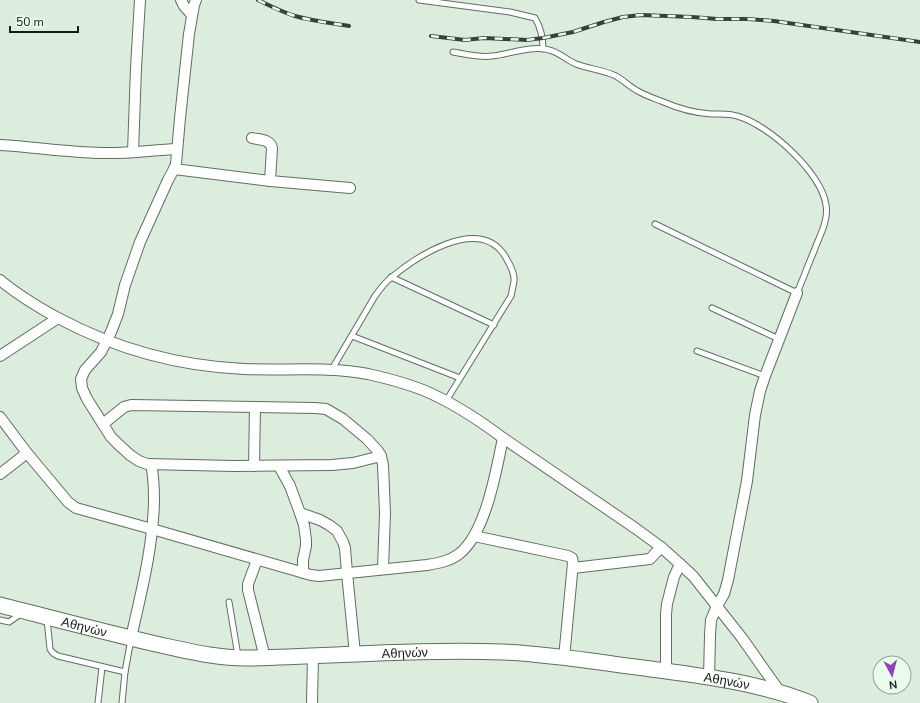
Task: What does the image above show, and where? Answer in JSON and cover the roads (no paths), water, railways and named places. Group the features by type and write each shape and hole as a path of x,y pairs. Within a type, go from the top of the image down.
{"main road":[{"name":"Αθηνών","path":"0,605 131,638 210,655 238,658 265,658 355,654 504,652 564,658 709,678 780,692 810,703"}],"street":[{"path":"133,152 140,0"},
{"path":"181,0 192,15"},
{"path":"196,0 189,34 176,164 140,242 116,320 108,340 85,370 81,379 82,388 114,440 125,451 146,464 254,466 343,464 381,456"},
{"path":"252,138 270,142 272,145 270,181"},
{"path":"0,144 84,152 119,153 177,149"},
{"path":"174,169 270,181 350,188"},
{"path":"0,280 30,302 71,325 108,340 156,356 203,366 244,369 345,370 368,374 424,390 489,427 662,548 693,576 742,638 780,692"},
{"path":"709,678 710,626 712,616 724,594 728,580 747,481 760,391 797,293"},
{"path":"0,356 58,318"},
{"path":"103,424 124,408 131,405 326,409 351,426 374,446 381,456 383,465 385,513 383,569"},
{"path":"254,466 255,407"},
{"path":"0,417 27,453 72,506 82,510 152,528 257,560 319,576 428,565 446,561 455,556 464,549 474,536 481,521 495,475 503,438"},
{"path":"0,474 27,453"},
{"path":"131,638 148,558 152,528 154,481 151,464"},
{"path":"280,466 290,486 304,525 306,546 303,560 303,573"},
{"path":"300,513 329,525 337,531 342,538 345,548 346,573 355,654"},
{"path":"474,536 568,556 573,559 564,658"},
{"path":"573,568 650,559 662,548"},
{"path":"257,560 248,584 248,590 265,658"},
{"path":"666,671 667,604 674,577 680,564"},
{"path":"312,703 313,656"}],"lane":[{"path":"419,0 510,12 535,18 540,26 544,49"},
{"path":"453,52 491,56 525,50 550,50 576,64 616,76 638,91 673,106 691,112 711,114 728,113 751,120 772,134 791,151 816,179 825,198 827,207 824,226 797,293 655,224"},
{"path":"332,369 375,296 391,277 420,257 438,247 454,241 472,238 488,241 501,251 509,263 514,280 511,296 446,402"},
{"path":"391,277 494,325"},
{"path":"712,308 779,339"},
{"path":"352,336 460,378"},
{"path":"697,351 765,376"},
{"path":"229,602 238,658"},
{"path":"0,620 9,622 24,611"},
{"path":"46,617 50,649 54,655 125,672"},
{"path":"122,703 125,672 131,638"},
{"path":"98,703 102,667"}],"railway":[{"path":"258,0 295,16 315,21 349,26"},
{"path":"431,36 465,40 484,38 527,40 573,32 623,17 641,15 774,21 920,42"}]}
